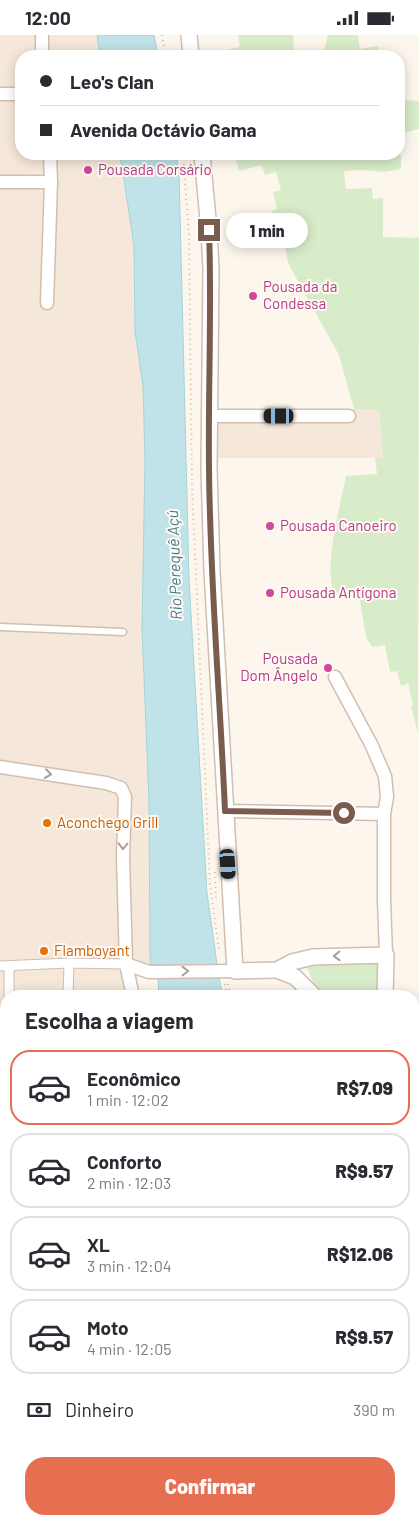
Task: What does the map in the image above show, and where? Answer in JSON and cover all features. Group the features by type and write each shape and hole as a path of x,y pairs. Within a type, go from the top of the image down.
{"street":[{"path":"42,35 42,50"},
{"path":"188,35 190,50"},
{"path":"0,94 15,94"},
{"path":"47,303 50,160"},
{"path":"203,160 209,230 209,416 212,571 225,811 228,971"},
{"path":"0,182 51,183"},
{"path":"209,416 349,416"},
{"path":"335,677 371,744 385,776 387,797 384,814 385,990"},
{"path":"0,767 115,785 121,788 125,797 123,857 126,964 132,990"},
{"path":"225,811 384,814"},
{"path":"277,970 292,962 313,957 386,955"},
{"path":"68,990 69,963"},
{"path":"8,990 5,966 69,963 126,964 149,972 277,970 295,977 308,990"}],"lane":[{"path":"0,627 123,631"}],"path":[{"path":"162,35 165,50"}],"shaded area":[{"path":"0,35 97,35 99,50 15,50 15,160 120,160 122,166 134,246 135,332 143,385 145,460 142,628 149,801 149,967 130,967 132,990 0,990"},
{"path":"216,409 379,409 383,458 216,458"}],"green space":[{"path":"238,35 293,35 294,50 226,50 240,47"},
{"path":"328,35 358,35 360,49 378,46 378,50 324,50"},
{"path":"405,100 419,101 419,129 405,132"},
{"path":"236,160 401,160 401,169 384,172 344,171 346,189 372,188 373,199 383,198 383,237 419,238 418,733 411,707 413,705 408,683 401,686 397,671 390,672 385,645 372,647 366,637 358,589 335,593 332,583 331,553 346,476 377,474 375,458 383,458 379,410 354,409 339,355 288,263 283,234 274,221 271,211 277,209 273,192 281,190 276,172 265,175 262,165 239,171"},
{"path":"304,961 380,963 382,990 317,990"}],"water":[{"path":"97,35 154,35 157,50 99,50"},
{"name":"Rio Perequê Açú","path":"120,160 177,160 179,171 189,579 207,893 222,990 159,990 158,978 150,963 149,801 142,628 145,460 143,385 135,332 134,246"}],"place":[{"name":"Pousada Corsário","path":"88,170"},
{"name":"Pousada da Condessa","path":"253,296"},
{"name":"Pousada Canoeiro","path":"270,526"},
{"name":"Pousada Antígona","path":"270,593"},
{"name":"Pousada Dom Ângelo","path":"328,668"},
{"name":"Aconchego Grill","path":"47,823"},
{"name":"Flamboyant","path":"44,951"}],"route":[{"path":"209,230 209,468 212,571 225,811 344,813"}]}
